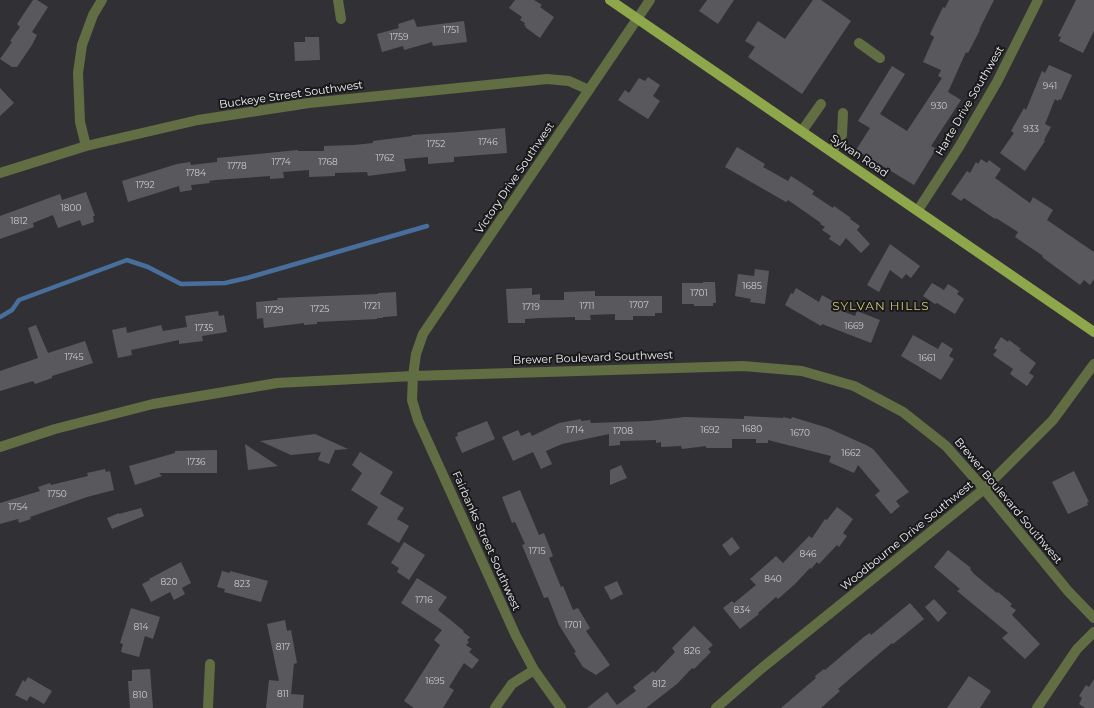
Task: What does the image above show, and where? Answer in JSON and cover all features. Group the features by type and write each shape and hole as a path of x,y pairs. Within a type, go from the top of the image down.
{"main road":[{"name":"Sylvan Road","path":"610,0 1094,332"}],"street":[{"path":"86,146 80,122 78,73 82,45 93,15 102,0"},
{"path":"338,0 341,19"},
{"name":"Victory Drive Southwest","path":"413,376 416,354 423,334 650,0"},
{"name":"Harte Drive Southwest","path":"918,210 959,147 997,82 1038,0"},
{"path":"859,43 880,58"},
{"name":"Buckeye Street Southwest","path":"0,173 86,146 198,120 309,103 547,79 569,81 589,90"},
{"path":"802,131 822,104"},
{"path":"832,152 842,135 843,113"},
{"name":"Woodbourne Drive Southwest","path":"716,708 762,668 984,489 1053,420 1094,364"},
{"name":"Brewer Boulevard Southwest","path":"0,447 55,429 152,404 277,383 413,376 743,366 802,371 854,386 903,412 946,446 984,489 1068,591 1094,618"},
{"name":"Fairbanks Street Southwest","path":"413,376 412,400 418,420 516,636 534,670 561,708"},
{"path":"1037,708 1077,649 1094,632"},
{"path":"208,708 210,664"},
{"path":"495,708 512,684 534,670"}],"building":[{"path":"33,0 37,0 48,7 32,32 37,35 32,45 17,67 12,67 0,59 20,27 17,24"},
{"path":"515,0 534,0 542,5 540,7 554,17 540,38 525,27 525,23 520,20 522,17 509,8"},
{"path":"707,0 734,0 718,24 699,11"},
{"path":"813,0 821,0 851,21 802,94 748,57 755,47 745,41 758,21 785,39"},
{"path":"949,0 994,0 968,53 966,52 948,92 961,100 931,146 936,149 914,185 856,150 870,128 858,121 892,66 905,74 880,114 907,131 942,78 938,76 941,70 923,62 934,37 930,34 943,7 945,8"},
{"path":"1076,0 1094,0 1094,31 1083,53 1059,41 1061,37 1058,36"},
{"path":"414,19 417,27 464,21 467,42 433,46 432,42 404,50 403,46 382,52 377,34 399,28 398,24"},
{"path":"305,37 319,37 320,60 295,61 294,42 305,42"},
{"path":"1049,65 1072,75 1061,100 1059,99 1058,101 1055,99 1045,124 1051,127 1044,140 1045,141 1025,171 1000,153 1014,133 1011,131 1024,108 1026,110 1042,71 1045,73"},
{"path":"648,77 660,85 653,96 660,101 648,119 618,100 625,90 629,93 639,78 645,81"},
{"path":"0,88 14,103 0,116"},
{"path":"505,128 507,153 454,157 454,162 428,164 428,157 404,159 406,171 368,176 367,172 335,173 335,176 309,177 309,170 283,172 284,178 270,179 270,176 209,181 210,183 191,185 192,190 180,192 179,186 128,202 122,181 177,164 190,162 191,165 217,162 217,158 298,150 324,151 324,146 373,143 373,141 412,135"},
{"path":"737,147 765,164 763,167 788,181 791,176 814,191 812,194 833,208 834,206 860,226 857,230 870,244 861,253 846,238 840,246 829,239 831,236 822,230 825,227 820,224 821,223 788,200 786,202 725,167"},
{"path":"981,159 987,163 989,160 1001,169 995,178 1030,203 1033,197 1053,210 1047,220 1094,252 1094,279 1090,285 1084,280 1080,285 1042,257 1043,256 1015,237 1018,232 996,218 995,219 964,198 961,201 951,194 967,171 970,173 976,162 978,164"},
{"path":"86,192 95,216 93,216 94,222 82,226 80,220 58,228 53,215 33,223 34,227 0,239 0,216 60,194 62,200"},
{"path":"890,244 920,266 911,278 906,274 902,279 890,270 879,292 867,285"},
{"path":"755,269 769,271 765,304 750,302 751,299 735,296 738,274 754,276"},
{"path":"715,282 716,303 713,303 713,306 694,306 694,304 682,304 682,283"},
{"path":"932,283 944,290 948,284 959,291 957,294 964,299 955,314 923,296"},
{"path":"532,288 532,295 540,294 540,300 564,300 564,292 595,291 595,296 662,296 662,313 655,313 655,316 633,316 633,320 615,320 615,314 590,315 591,320 575,320 575,317 540,318 525,319 525,323 508,323 506,289"},
{"path":"796,288 819,302 822,295 834,302 832,307 855,316 857,311 880,320 871,343 822,324 821,326 785,305 791,293 793,294"},
{"path":"396,292 397,316 377,319 317,322 317,324 304,325 304,323 264,328 263,318 257,319 256,302 278,300 277,298"},
{"path":"218,311 219,316 224,315 227,332 202,336 203,341 179,344 179,340 131,350 132,355 118,358 112,330 126,327 127,333 161,325 163,331 187,327 185,316"},
{"path":"36,325 48,353 85,341 93,363 52,376 52,378 35,384 33,381 0,391 0,371 38,358 28,328"},
{"path":"913,335 938,349 942,342 953,349 949,356 954,359 941,380 901,356"},
{"path":"1001,337 1008,342 1009,340 1036,363 1029,373 1034,376 1027,386 1010,374 1013,369 993,355 997,350 994,348"},
{"path":"744,416 783,417 791,419 792,417 828,428 866,445 873,449 909,492 896,501 900,506 891,514 875,495 880,491 858,465 854,473 829,462 831,456 768,440 768,443 756,443 756,439 732,439 732,448 706,448 706,446 682,449 681,446 661,447 661,442 656,443 656,440 620,441 620,445 609,446 609,434 562,444 546,451 552,464 541,469 533,452 513,461 502,437 518,430 521,436 530,432 532,436 559,423 581,419 581,421 590,420 591,423 649,421 685,417 744,419"},
{"path":"487,421 495,439 462,453 455,437 458,436 457,433"},
{"path":"315,434 348,449 335,450 329,464 318,460 321,452 291,455 260,441"},
{"path":"245,444 278,466 248,470"},
{"path":"217,450 217,473 159,473 162,476 135,485 129,466 175,453 175,451"},
{"path":"360,452 393,472 380,494 404,508 397,519 409,526 399,543 367,524 378,507 351,490 362,473 352,465"},
{"path":"621,465 627,478 610,485 610,470"},
{"path":"105,469 106,472 110,471 114,490 87,497 30,517 31,519 19,523 18,519 0,524 0,503 40,491 38,487 50,483 51,485 88,476 87,473"},
{"path":"1074,471 1089,502 1087,502 1088,505 1068,514 1052,482"},
{"path":"520,490 539,535 544,533 553,556 549,558 561,587 563,586 573,610 578,608 590,628 586,631 610,665 596,675 583,667 574,653 576,652 559,625 548,597 544,598 522,545 525,544 515,522 512,523 502,497"},
{"path":"837,507 853,519 843,533 847,536 839,547 837,545 819,564 817,562 778,599 776,597 758,613 759,614 740,629 723,608 732,601 734,603 756,585 750,579 776,556 783,563 809,536 812,538 825,519 827,520"},
{"path":"141,508 144,516 112,529 107,518 119,513"},
{"path":"732,537 740,548 730,556 722,545"},
{"path":"404,542 425,555 409,580 397,572 399,568 391,563"},
{"path":"948,550 971,568 970,569 974,574 1012,604 1010,606 1016,610 1012,615 1040,644 1025,659 1002,638 1008,633 957,591 960,589 934,567"},
{"path":"181,562 191,583 182,588 185,594 174,600 170,592 151,602 142,584"},
{"path":"222,571 230,573 230,571 268,581 261,602 224,592 225,589 217,587"},
{"path":"417,578 447,597 438,610 470,637 467,640 469,642 466,645 472,649 469,652 479,660 472,669 464,663 449,687 454,690 443,708 414,708 404,701 440,645 434,640 442,630 401,603"},
{"path":"617,581 623,594 611,600 604,587"},
{"path":"934,599 947,613 938,622 925,607"},
{"path":"910,603 924,619 893,644 892,643 838,689 840,691 821,708 781,708 816,678 815,676 824,669 825,670 865,636 870,633 871,635"},
{"path":"131,608 160,617 153,639 145,636 139,657 121,652 123,644 120,643"},
{"path":"285,620 287,631 291,630 297,663 294,664 291,694 304,695 303,708 266,708 269,680 279,681 267,624"},
{"path":"694,626 713,645 708,649 711,652 694,669 692,668 677,684 646,708 587,708 607,692 617,705 636,691 633,687 653,671 655,673 675,652 672,648"},
{"path":"150,669 153,708 130,708 128,681 132,681 132,670"},
{"path":"969,676 991,691 980,708 947,708"},
{"path":"28,677 52,691 44,704 30,696 27,701 15,695 23,680 25,682"},
{"path":"1094,679 1094,708 1085,708 1079,704 1082,698 1079,696 1086,685 1089,687"}],"waterway":[{"path":"0,317 12,310 19,300 127,260 148,267 181,284 225,283 427,226"}],"district":[{"name":"SYLVAN HILLS","path":"881,306"}]}
